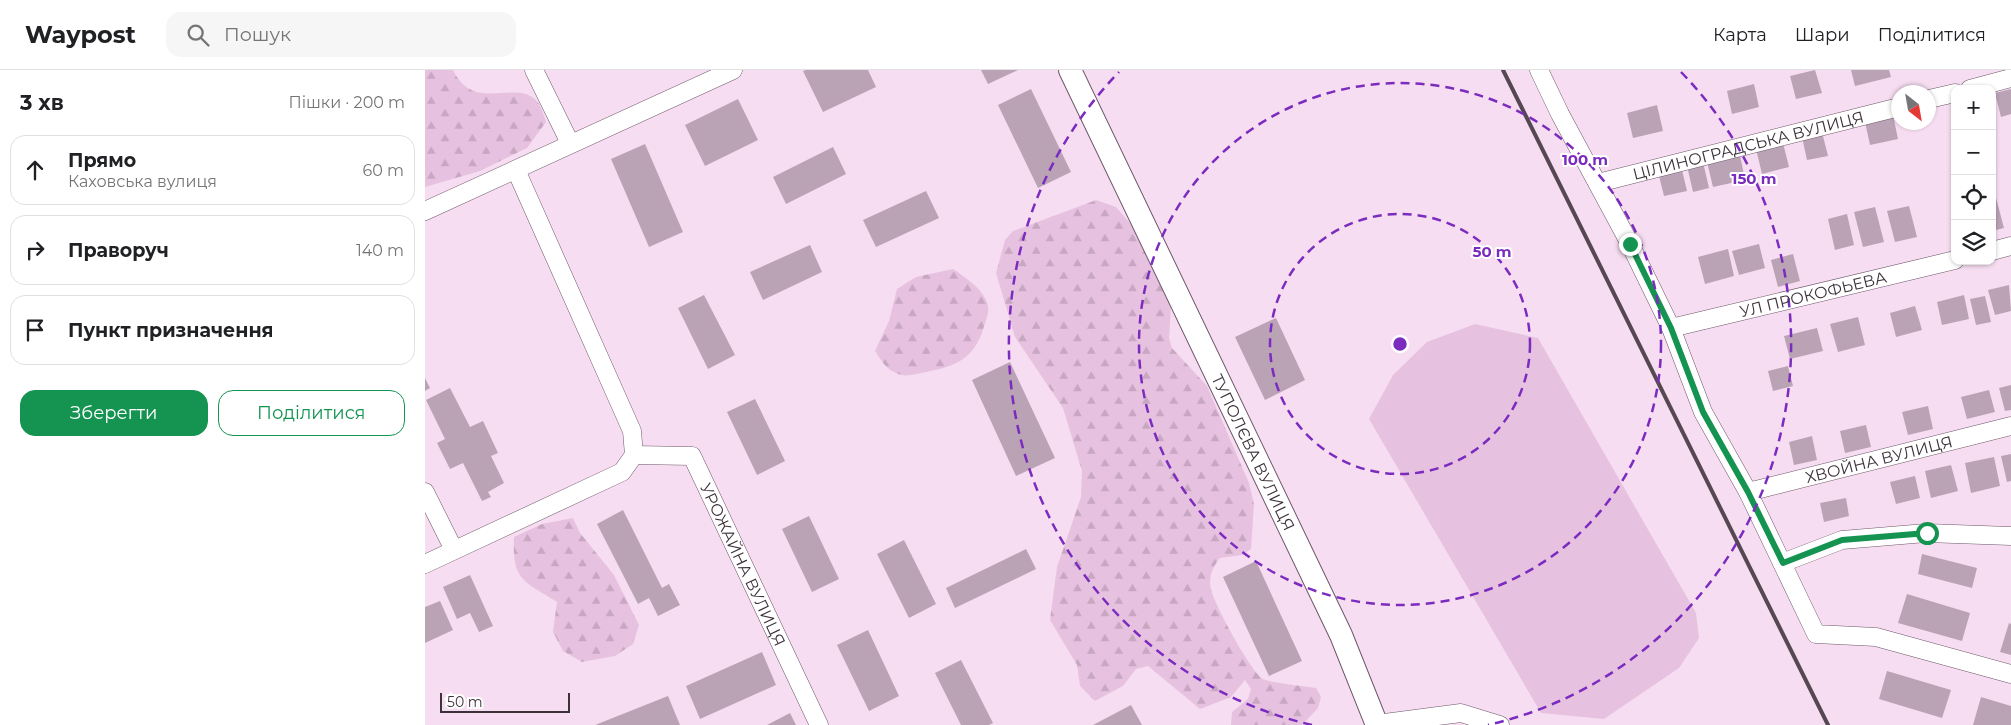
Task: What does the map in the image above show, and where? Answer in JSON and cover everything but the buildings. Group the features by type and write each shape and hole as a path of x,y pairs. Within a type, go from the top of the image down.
{"main road":[{"name":"ТУПОЛЄВА ВУЛИЦЯ","path":"1070,70 1341,635 1377,724"}],"street":[{"path":"534,70 570,143"},
{"path":"425,210 733,70"},
{"path":"1539,70 1671,328 1703,412 1748,492 1816,634 1876,637 2011,674"},
{"path":"1985,85 2011,78"},
{"path":"1936,97 1951,94"},
{"name":"ЦІЛИНОГРАДСЬКА ВУЛИЦЯ","path":"1597,183 1891,109"},
{"path":"425,564 621,472 634,456 632,431 516,170"},
{"path":"1996,250 2011,246"},
{"name":"УЛ ПРОКОФЬЕВА","path":"1671,328 1951,261"},
{"name":"ХВОЙНА ВУЛИЦЯ","path":"1748,492 2011,426"},
{"name":"УРОЖАЙНА ВУЛИЦЯ","path":"634,456 692,456 819,725"},
{"path":"425,492 454,550"},
{"path":"1783,563 1842,540 1927,533 2011,536"},
{"name":"ТУПОЛЄВА ВУЛИЦЯ","path":"1377,724 1461,713 1500,725"}],"green space":[{"path":"425,70 453,70 462,83 473,91 521,93 531,96 539,104 546,122 527,148 480,171 425,187"},
{"path":"1096,200 1116,207 1143,238 1171,306 1169,338 1172,348 1207,386 1249,483 1254,504 1251,549 1242,555 1220,558 1212,572 1211,589 1234,637 1257,674 1267,680 1316,688 1321,697 1318,708 1302,725 1231,725 1232,712 1248,699 1251,689 1245,680 1231,697 1200,709 1148,666 1136,669 1123,686 1095,701 1080,686 1077,665 1050,620 1057,567 1081,497 1082,471 1063,408 1015,337 996,273 1005,240 1013,231"},
{"path":"953,269 976,287 987,303 987,317 977,344 965,358 948,367 911,375 903,375 892,371 884,364 875,351 889,321 897,289 916,277"},
{"path":"1475,324 1538,338 1696,613 1699,638 1679,668 1604,719 1541,713 1369,419 1393,375 1427,342"},
{"path":"573,518 580,533 614,575 639,625 633,644 615,656 582,662 563,651 553,632 557,602 522,578 515,563 514,552 514,537 542,524"}],"railway":[{"path":"1503,70 1828,725"}],"route":[{"path":"1630,244 1671,328 1703,412 1748,492 1783,563 1842,540 1927,533"}]}
